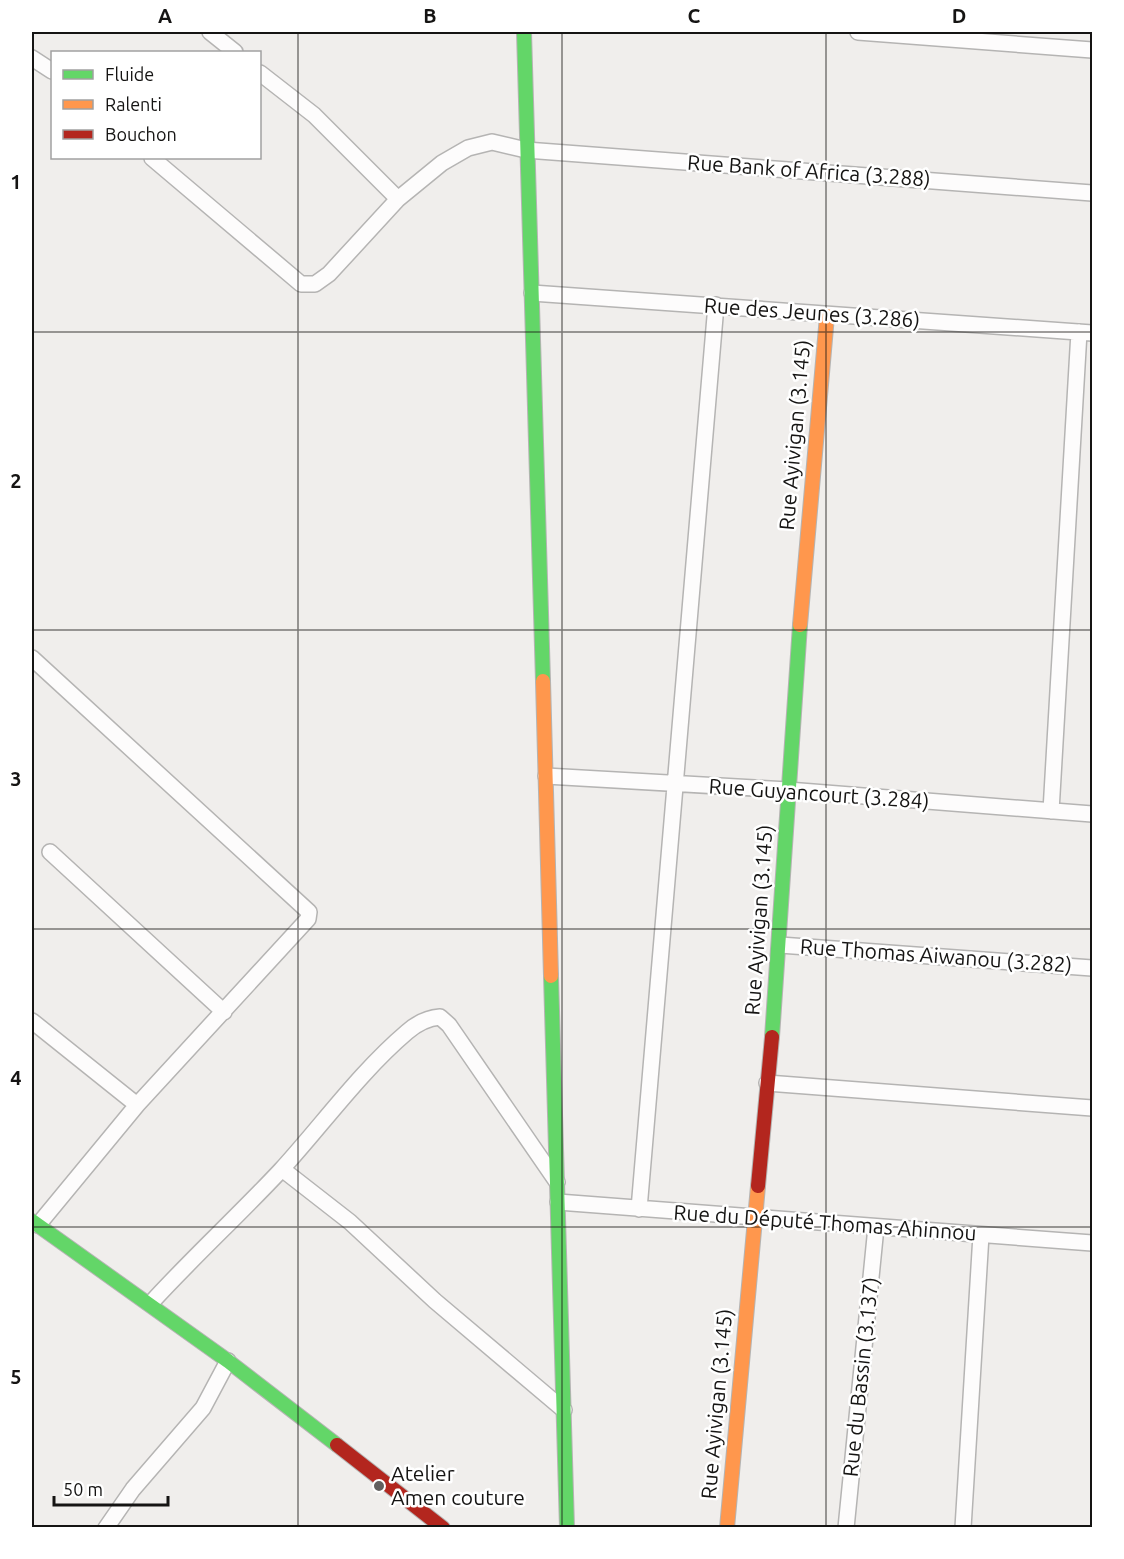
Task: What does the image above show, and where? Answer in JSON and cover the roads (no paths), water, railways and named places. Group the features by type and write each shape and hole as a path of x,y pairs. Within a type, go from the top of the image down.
{"street":[{"path":"210,32 234,51"},
{"path":"524,32 567,1527"},
{"path":"858,32 1092,50"},
{"path":"32,58 51,70"},
{"path":"261,74 314,115 398,199"},
{"name":"Rue Bank of Africa (3.288)","path":"153,159 301,284 315,284 329,274 398,199 442,162 468,148 492,142 526,150 1092,193"},
{"name":"Rue des Jeunes (3.286)","path":"531,293 1086,333"},
{"path":"639,1209 716,305"},
{"name":"Rue Ayivigan (3.145)","path":"727,1527 780,945 788,790 827,316"},
{"path":"1051,811 1086,333"},
{"path":"32,658 309,912 308,919 137,1105 35,1223 151,1303 228,1360 443,1527"},
{"name":"Rue Guyancourt (3.284)","path":"546,776 788,790 1092,814"},
{"path":"50,852 224,1012"},
{"name":"Rue Thomas Aiwanou (3.282)","path":"780,945 1092,968"},
{"path":"151,1303 199,1251 282,1169 383,1055 408,1030 424,1021 440,1017 448,1025 557,1183"},
{"path":"32,1022 137,1105"},
{"path":"767,1083 1092,1108"},
{"path":"282,1169 350,1222 435,1300 564,1410"},
{"name":"Rue du Député Thomas Ahinnou","path":"558,1202 1092,1244"},
{"name":"Rue du Bassin (3.137)","path":"846,1527 876,1227"},
{"path":"963,1527 981,1235"},
{"path":"106,1527 133,1489 185,1432 202,1408 228,1360"}],"place":[{"name":"Atelier Amen couture","path":"379,1486"}]}
